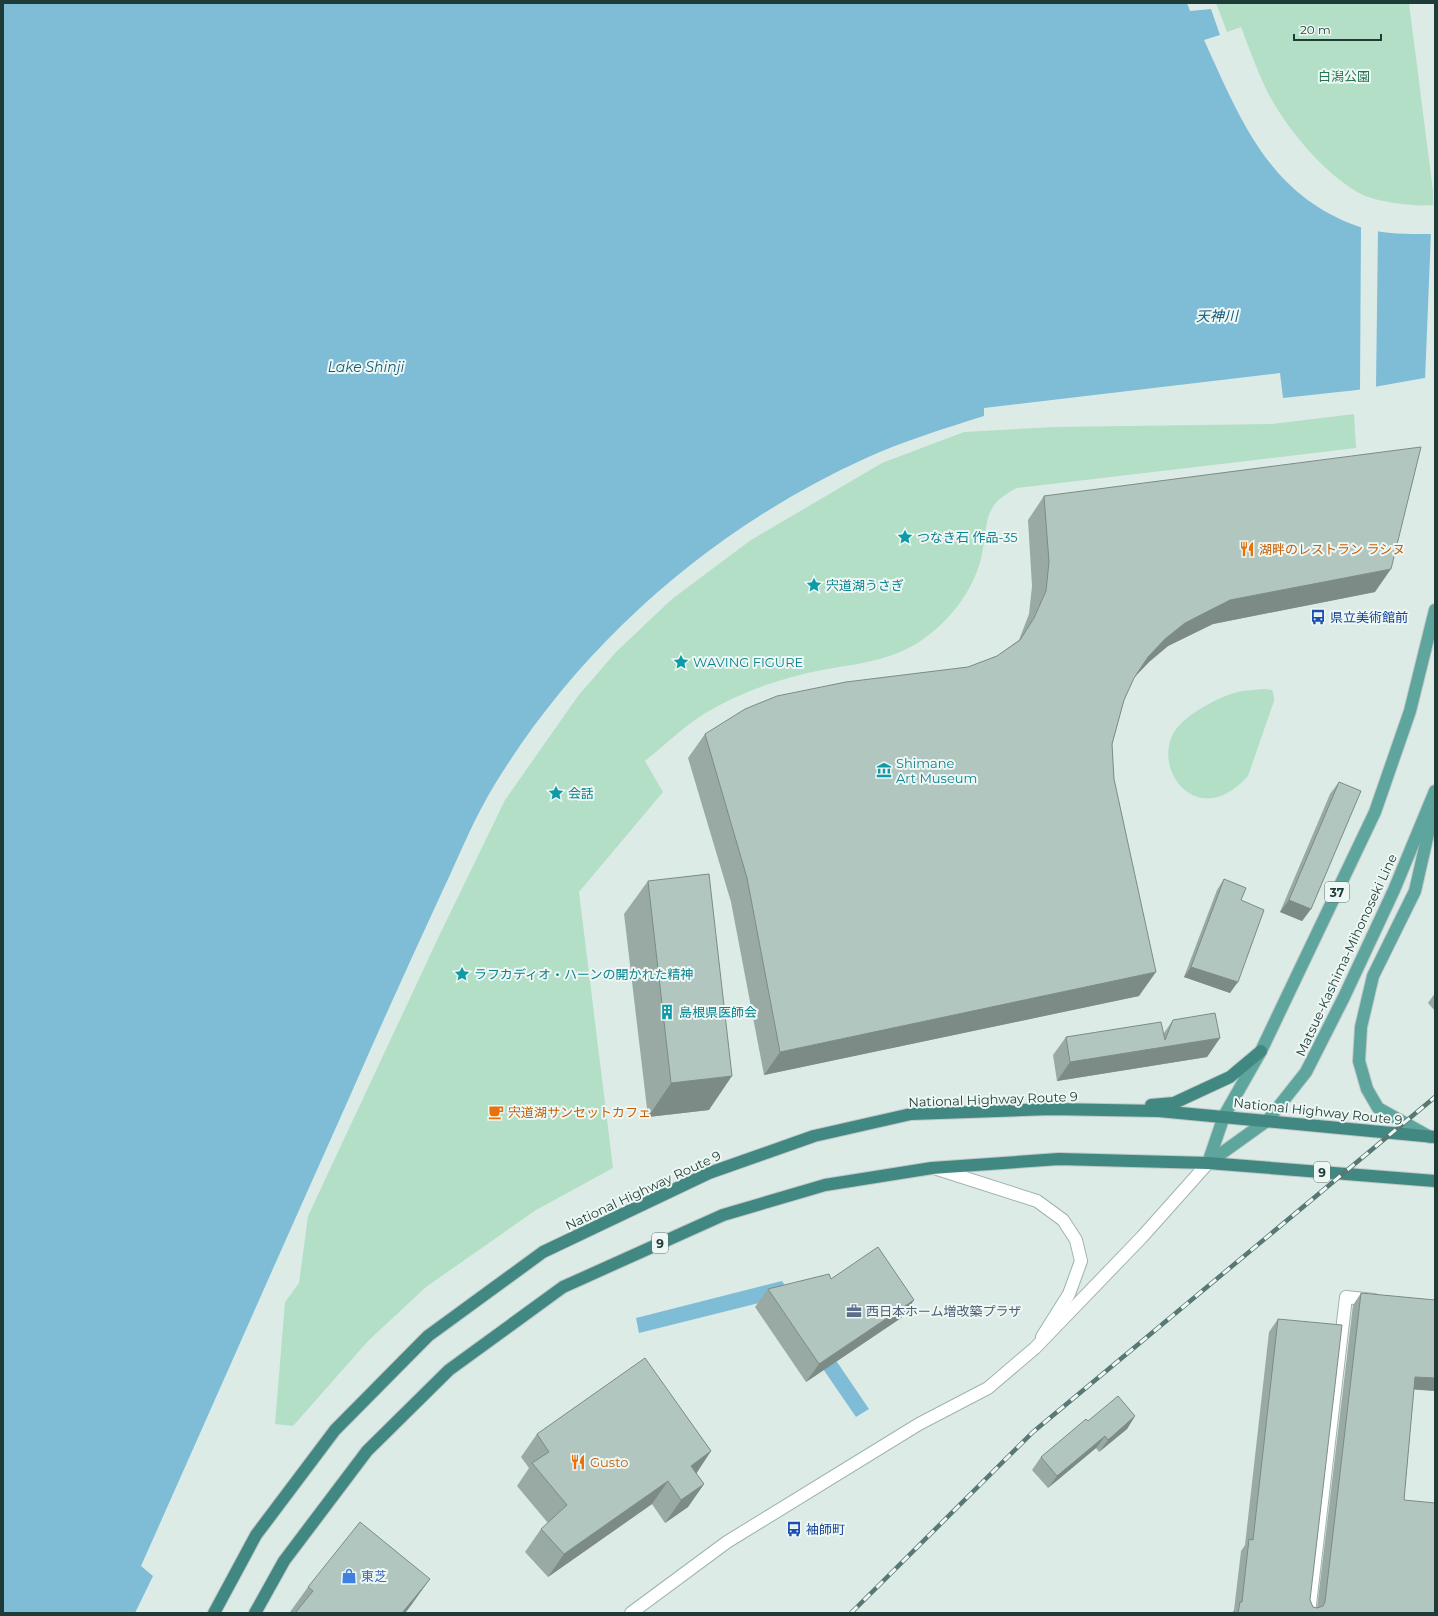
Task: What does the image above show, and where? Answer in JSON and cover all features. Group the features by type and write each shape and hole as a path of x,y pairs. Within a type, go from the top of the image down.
{"highway":[{"path":"1094,1110 1174,1103 1230,1077 1261,1051"},
{"name":"National Highway Route 9","path":"214,1613 256,1535 335,1430 428,1336 543,1252 709,1173 814,1136 911,1114 1051,1109 1159,1111 1268,1120 1432,1137"},
{"name":"9","path":"255,1613 284,1561 367,1451 449,1370 563,1287 723,1214 825,1185 932,1168 1059,1159 1208,1163 1435,1181"}],"main road":[{"name":"37","path":"1208,1163 1224,1116 1261,1051 1375,812 1410,711 1435,610"},
{"name":"Matsue-Kashima-Mihonoseki Line","path":"1208,1163 1268,1120 1306,1072 1334,1018 1394,890 1435,791"},
{"path":"1432,1137 1378,1108 1367,1089 1359,1061 1361,1028 1373,976 1415,891 1435,801"}],"street":[{"path":"631,1613 727,1542 918,1424 988,1388 1035,1348 1142,1236 1208,1163"},
{"path":"932,1168 1037,1201 1063,1220 1076,1240 1081,1261 1069,1294 1035,1348"},
{"path":"1309,1613 1346,1297 1383,1300"}],"green space":[{"name":"白潟公園","path":"1216,3 1409,3 1433,191 1433,205 1396,203 1368,197 1347,186 1320,162 1294,133 1274,103 1259,74 1241,27 1227,32"},
{"path":"1354,414 1356,448 1017,488 1005,495 991,509 986,526 981,559 972,584 958,606 940,626 930,634 905,650 890,656 788,678 740,695 699,717 645,761 663,792 579,892 613,1168 536,1210 426,1287 368,1341 293,1426 275,1424 285,1302 299,1283 308,1216 440,934 505,800 578,696 616,652 672,599 751,540 882,463 964,432 1054,427 1272,424"},
{"path":"1265,689 1272,690 1274,701 1248,776 1236,788 1221,796 1208,798 1196,796 1186,791 1172,772 1169,760 1169,748 1172,736 1177,729 1191,715 1210,703 1237,692"}],"water":[{"name":"Lake Shinji","path":"3,3 1187,3 1190,11 1211,9 1220,35 1204,40 1245,125 1279,174 1301,194 1326,212 1357,226 1376,231 1435,234 1430,377 1357,390 1283,398 1280,373 984,408 984,416 908,441 864,459 808,487 755,519 704,555 656,594 610,637 568,683 530,732 495,784 473,824 384,1019 141,1566 153,1576 135,1613 3,1613"},
{"path":"782,1281 869,1409 856,1417 775,1299 639,1333 636,1318"}],"pier":[{"path":"1361,225 1378,228 1376,389 1360,391"},
{"path":"1431,232 1435,232 1435,379 1425,380"}],"building":[{"name":"Shimane Art Museum","path":"1421,447 1391,569 1230,600 1185,623 1165,639 1148,657 1134,678 1124,700 1112,744 1114,779 1156,972 780,1052 747,878 705,734 745,709 777,696 846,682 968,667 997,656 1020,640 1034,618 1046,591 1049,562 1044,496"},
{"path":"1339,782 1361,791 1311,909 1289,900"},
{"path":"709,874 732,1076 671,1083 648,881"},
{"path":"1224,879 1246,888 1241,900 1264,910 1238,982 1191,967"},
{"path":"1215,1013 1220,1038 1070,1062 1066,1037 1161,1022 1165,1040 1173,1020"},
{"path":"878,1247 914,1300 819,1364 768,1289 829,1274 831,1279"},
{"path":"1361,1293 1435,1300 1435,1378 1415,1377 1404,1500 1435,1503 1435,1613 1238,1613 1240,1602 1242,1602 1249,1539 1253,1540 1278,1319 1342,1325 1310,1600 1313,1607 1317,1608 1323,1606 1325,1602"},
{"path":"645,1358 711,1451 691,1466 704,1484 681,1500 668,1481 564,1554 541,1529 567,1505 532,1463 549,1452 537,1434"},
{"path":"1118,1396 1135,1416 1108,1440 1105,1436 1057,1476 1041,1457 1086,1419 1088,1421"},
{"path":"360,1522 430,1579 402,1613 296,1612 313,1591 308,1587"}],"railway":[{"path":"851,1613 1033,1432 1435,1097"}],"place":[{"name":"つなき石 作品-35","path":"905,537"},
{"name":"湖畔のレストラン ラシヌ","path":"1247,549"},
{"name":"宍道湖うさぎ","path":"814,585"},
{"name":"県立美術館前","path":"1318,617"},
{"name":"WAVING FIGURE","path":"681,662"},
{"name":"Shimane Art Museum","path":"884,770"},
{"name":"会話","path":"556,793"},
{"name":"ラフカディオ・ハーンの開かれた精神","path":"462,974"},
{"name":"島根県医師会","path":"667,1012"},
{"name":"宍道湖サンセットカフェ","path":"496,1112"},
{"name":"西日本ホーム増改築プラザ","path":"854,1311"},
{"name":"Gusto","path":"578,1462"},
{"name":"袖師町","path":"794,1529"},
{"name":"東芝","path":"349,1576"}],"water label":[{"name":"天神川","path":"1217,316"}]}
